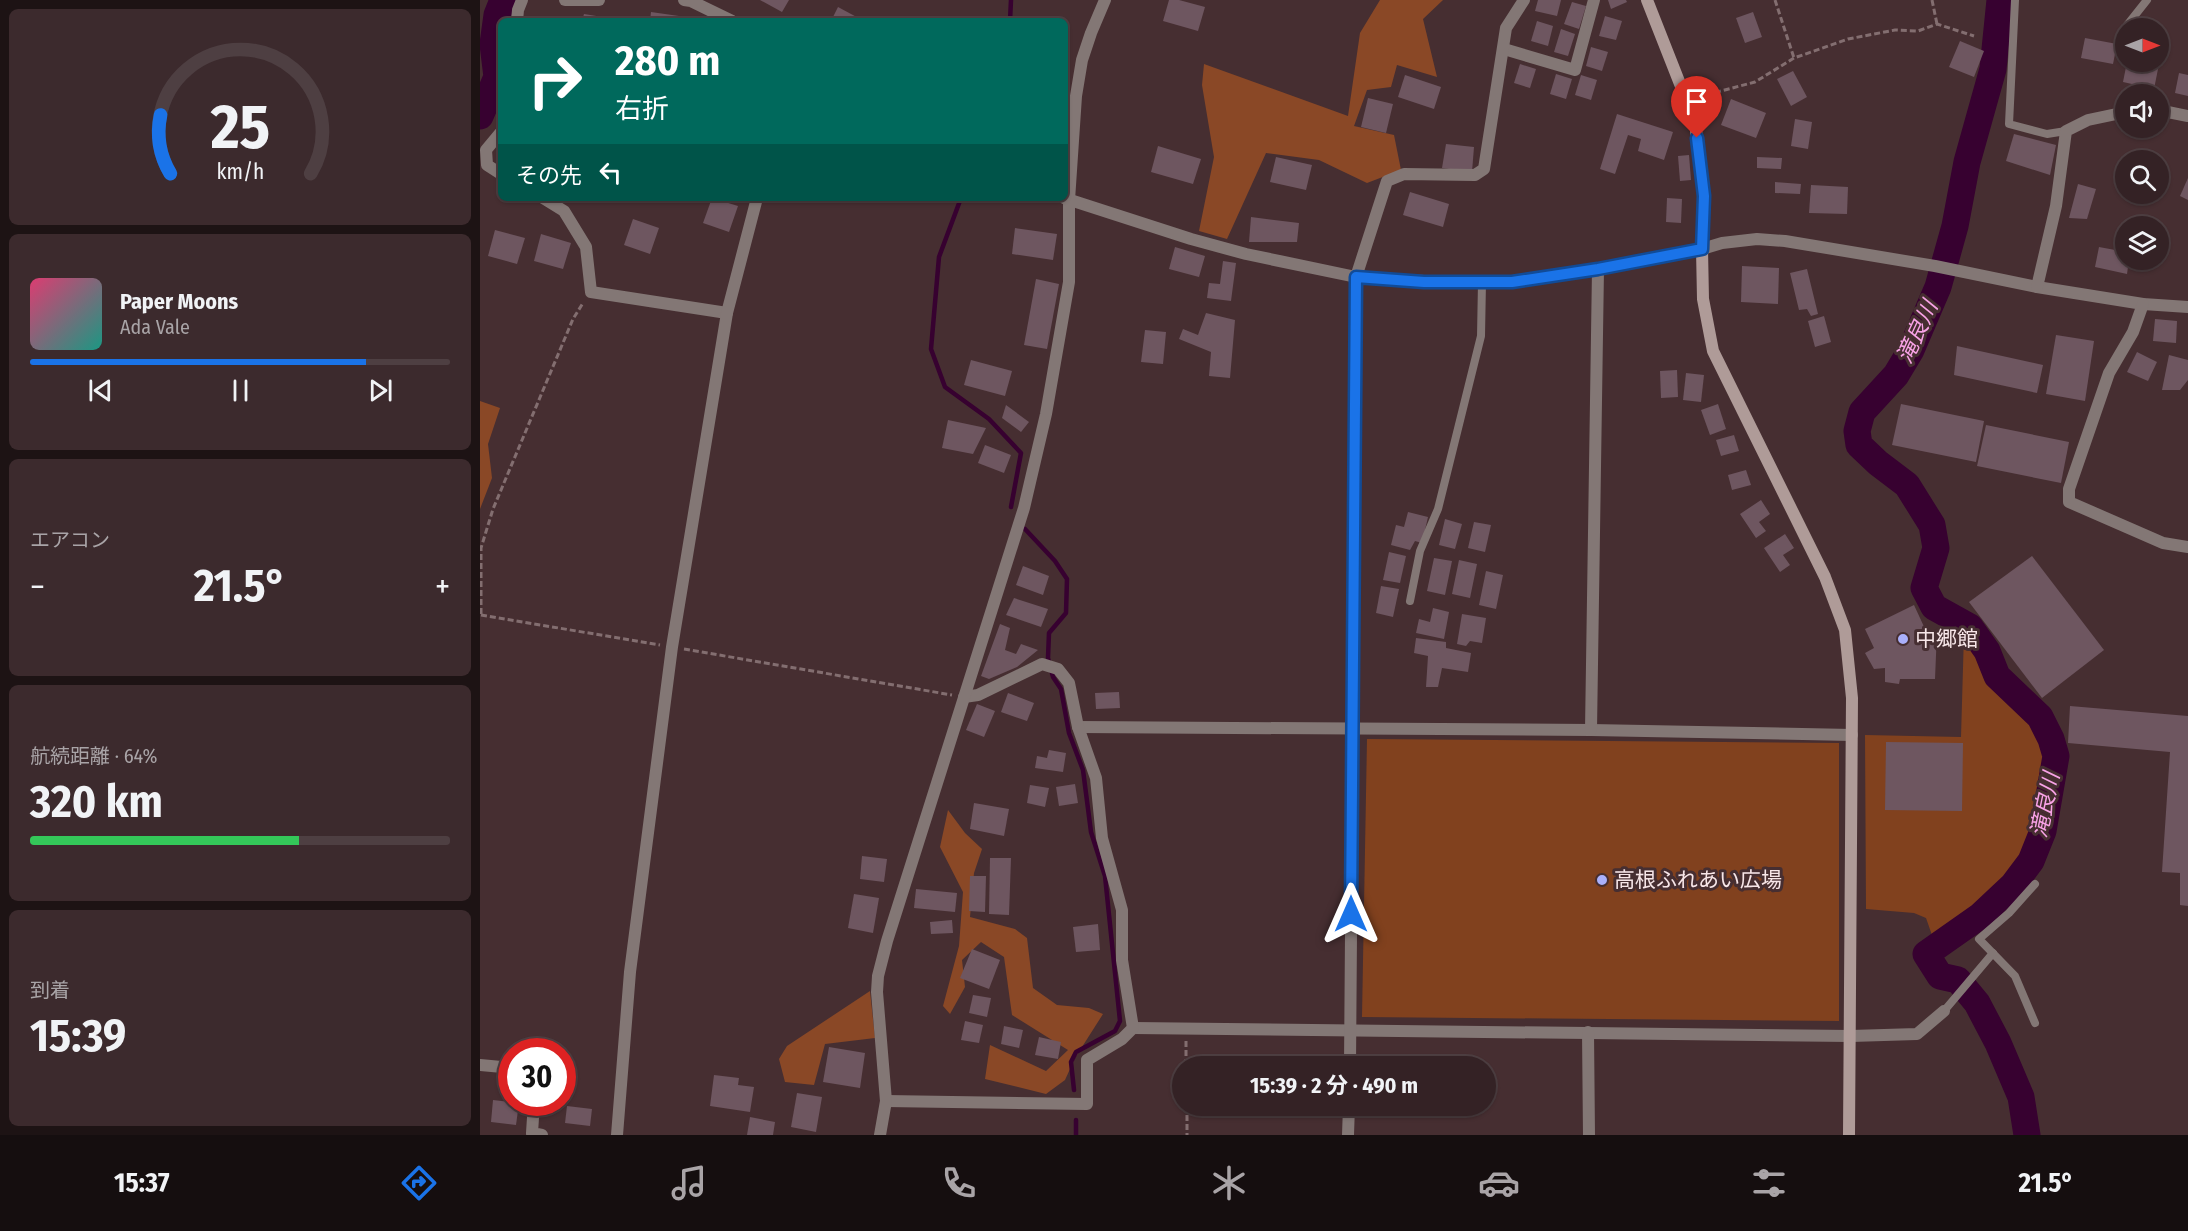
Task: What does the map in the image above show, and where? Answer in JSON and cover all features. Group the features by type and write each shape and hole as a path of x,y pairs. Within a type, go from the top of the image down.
{"street":[{"path":"517,18 522,0"},
{"path":"565,0 599,0"},
{"path":"684,0 691,1 726,18"},
{"path":"1068,178 1082,60 1105,0"},
{"path":"1350,1056 1356,277 1387,181 1404,174 1475,175 1484,169 1506,28 1524,0"},
{"path":"1504,49 1575,70 1594,0"},
{"path":"1647,0 1695,122 1704,196 1703,299 1713,351 1825,577 1845,630 1852,698 1850,1135"},
{"path":"2169,112 2188,116"},
{"path":"2037,287 2054,215 2066,131 2088,120 2115,114"},
{"path":"498,136 486,150 487,165 498,172"},
{"path":"1068,200 1246,254 1356,277 1424,282 1512,282 1598,269 1722,243 1757,239 1785,241 1935,266 2037,287 2143,304 2188,307"},
{"path":"548,201 564,211 585,247 591,292 727,313"},
{"path":"617,1135 630,972 672,647 727,313 756,201"},
{"path":"880,1135 886,1101 877,992 878,976 887,941 1024,508 1046,414 1069,282 1066,201"},
{"path":"1591,730 1598,269"},
{"path":"2143,304 2133,332 2109,373 2069,489 2069,502 2163,543 2188,547"},
{"path":"964,697 978,695 1042,664 1058,669 1069,683 1078,727 1096,778 1102,838 1122,910 1122,960 1133,1028"},
{"path":"1078,727 1591,730 1852,735"},
{"path":"886,1101 1086,1104 1088,1060 1122,1039 1133,1028 1851,1036 1917,1034 1944,1011"},
{"path":"1588,1032 1590,1135"},
{"path":"480,1065 498,1067"},
{"path":"533,1116 532,1133 542,1135"},
{"path":"1348,1135 1349,1116"}],"lane":[{"path":"2015,0 2009,124 2048,134 2066,131"},
{"path":"2133,18 2147,0"},
{"path":"1410,601 1420,551 1438,509 1481,336 1482,282"},
{"path":"2035,884 2009,913 1979,939 2015,976 2035,1023"},
{"path":"1944,1011 1993,953"}],"path":[{"path":"1775,0 1794,58"},
{"path":"1932,0 1937,24"},
{"path":"1684,93 1717,92 1755,82 1794,58 1848,39 1894,30 1918,31 1937,24 1974,36"},
{"path":"591,292 573,319 493,509 481,548 480,615 964,697"},
{"path":"1185,1030 1186,1056"},
{"path":"1186,1116 1187,1135"}],"shaded area":[{"path":"1380,0 1443,0 1423,19 1437,77 1397,65 1391,87 1367,90 1354,126 1394,135 1401,170 1367,183 1319,160 1266,153 1227,239 1199,231 1214,157 1202,85 1204,64 1348,116 1360,33"},
{"path":"480,401 500,408 488,444 492,478 480,509"},
{"path":"1964,633 1993,685 2032,724 2037,732 2043,746 2044,765 2034,826 2013,874 1991,901 1972,918 1933,938 1926,918 1914,913 1866,909 1865,735 1961,737"},
{"name":"高根ふれあい広場","path":"1367,739 1839,743 1839,1021 1362,1017"},
{"path":"948,810 965,833 982,849 974,873 970,917 1015,929 1027,938 1033,988 1057,1005 1089,1008 1103,1014 1075,1058 1065,1080 1046,1094 985,1079 990,1045 1046,1071 1068,1050 1012,1015 1004,957 981,942 962,960 965,987 950,1014 943,1006 959,946 963,892 940,847"},
{"path":"870,991 875,1038 825,1044 814,1085 785,1082 779,1059 787,1046"}],"building":[{"path":"760,0 789,0 782,12"},
{"path":"1169,0 1179,0 1205,7 1198,31 1163,21"},
{"path":"1538,0 1561,0 1557,16 1535,11"},
{"path":"1608,0 1626,0 1627,2 1611,9"},
{"path":"1572,2 1586,6 1579,29 1564,24"},
{"path":"838,7 858,18 832,18"},
{"path":"651,12 693,18 650,18"},
{"path":"1753,12 1762,37 1745,43 1736,18"},
{"path":"584,14 609,18 583,18"},
{"path":"1605,16 1622,21 1616,40 1599,36"},
{"path":"1537,21 1553,26 1548,46 1531,41"},
{"path":"1561,29 1575,34 1568,56 1554,52"},
{"path":"2085,38 2115,44 2113,64 2081,58"},
{"path":"1960,41 1984,51 1974,77 1949,67"},
{"path":"1591,47 1608,52 1602,71 1586,66"},
{"path":"1520,64 1536,69 1530,88 1514,83"},
{"path":"1793,71 1807,97 1791,106 1777,79"},
{"path":"2125,72 2157,72 2155,84 2123,82"},
{"path":"2179,73 2188,75 2188,96 2175,93"},
{"path":"1556,74 1572,79 1566,99 1550,94"},
{"path":"1405,75 1441,87 1434,109 1398,97"},
{"path":"1581,75 1597,80 1591,100 1575,95"},
{"path":"1368,98 1393,104 1386,133 1361,127"},
{"path":"1731,99 1766,113 1756,138 1721,125"},
{"path":"1617,114 1673,132 1664,160 1638,151 1641,139 1628,135 1615,174 1600,169"},
{"path":"1795,119 1812,122 1808,149 1791,146"},
{"path":"2014,134 2056,145 2050,175 2006,161"},
{"path":"1446,144 1474,147 1472,172 1442,168"},
{"path":"1158,146 1201,159 1193,184 1151,172"},
{"path":"1689,155 1691,180 1680,181 1678,156"},
{"path":"1276,157 1312,165 1306,190 1270,182"},
{"path":"1757,157 1782,158 1781,169 1757,168"},
{"path":"2188,178 2188,200 2180,196"},
{"path":"1775,182 1801,184 1800,194 1775,193"},
{"path":"2078,184 2096,189 2087,219 2069,218"},
{"path":"1811,185 1848,187 1847,214 1809,213"},
{"path":"1410,192 1449,204 1443,227 1403,215"},
{"path":"1667,198 1682,199 1681,223 1666,222"},
{"path":"711,201 722,201 738,206 729,232 703,223"},
{"path":"1251,217 1299,223 1297,242 1249,242"},
{"path":"633,219 659,228 650,254 624,245"},
{"path":"1015,228 1057,234 1053,260 1012,254"},
{"path":"495,230 525,238 517,264 488,256"},
{"path":"541,234 571,243 563,269 534,261"},
{"path":"1175,247 1205,256 1199,277 1169,269"},
{"path":"2099,247 2115,250 2115,270 2128,270 2127,274 2095,267"},
{"path":"1223,261 1236,263 1231,301 1207,298 1209,283 1220,284"},
{"path":"1742,266 1779,268 1778,304 1741,302"},
{"path":"1807,269 1818,314 1811,316 1807,309 1799,310 1790,273"},
{"path":"1036,279 1059,284 1047,349 1024,345"},
{"path":"1206,313 1235,320 1230,378 1209,376 1211,352 1179,339 1183,329 1198,335"},
{"path":"1824,316 1831,342 1815,347 1808,321"},
{"path":"2155,319 2177,321 2176,343 2153,341"},
{"path":"1145,330 1166,332 1163,364 1141,362"},
{"path":"2056,335 2094,341 2085,401 2046,394"},
{"path":"1957,346 2043,365 2037,393 1954,375"},
{"path":"2137,352 2157,362 2148,381 2127,372"},
{"path":"2169,355 2188,360 2188,380 2180,390 2162,390"},
{"path":"971,360 1012,371 1005,396 964,385"},
{"path":"1677,370 1678,397 1661,398 1660,371"},
{"path":"1686,373 1704,375 1701,402 1683,400"},
{"path":"1718,404 1726,429 1710,435 1701,410"},
{"path":"1901,404 1984,421 1976,462 1892,445"},
{"path":"1006,405 1029,422 1021,432 1002,418"},
{"path":"948,420 986,428 973,454 942,448"},
{"path":"1986,425 2069,442 2061,483 1977,466"},
{"path":"1734,435 1739,451 1721,456 1716,440"},
{"path":"985,445 1011,455 1004,473 978,463"},
{"path":"1746,470 1751,485 1732,490 1728,475"},
{"path":"1761,500 1770,514 1759,522 1766,531 1756,538 1740,514"},
{"path":"1408,512 1428,517 1422,543 1415,541 1410,550 1391,545 1396,525 1404,527"},
{"path":"1445,519 1462,524 1455,549 1439,545"},
{"path":"1474,522 1491,525 1485,552 1468,548"},
{"path":"1785,534 1794,548 1783,555 1790,565 1780,572 1764,548"},
{"path":"1389,552 1406,556 1400,583 1383,580"},
{"path":"2032,556 2104,650 2042,698 1969,602"},
{"path":"1434,558 1452,561 1445,595 1427,591"},
{"path":"1459,560 1477,564 1470,598 1452,594"},
{"path":"1023,566 1049,576 1043,595 1016,585"},
{"path":"1486,571 1503,575 1496,609 1479,605"},
{"path":"1381,586 1399,589 1393,617 1376,613"},
{"path":"1014,598 1048,609 1041,627 1006,615"},
{"name":"中郷館","path":"1914,605 1926,631 1937,631 1935,679 1900,679 1899,684 1885,682 1885,668 1874,669 1865,653 1874,648 1865,629"},
{"path":"1433,608 1449,612 1444,639 1416,633 1419,619 1430,622"},
{"path":"1462,614 1486,618 1482,643 1470,641 1466,646 1457,644"},
{"path":"1000,624 1010,628 1005,650 1016,654 1021,644 1038,650 1017,667 989,679 981,676"},
{"path":"1416,638 1446,642 1446,648 1471,653 1468,672 1442,668 1438,687 1426,687 1428,656 1414,653"},
{"path":"1119,692 1120,708 1096,709 1095,693"},
{"path":"1008,693 1034,703 1027,721 1001,712"},
{"path":"977,704 995,711 984,737 966,730"},
{"path":"2070,706 2188,716 2188,906 2180,905 2180,873 2162,872 2170,752 2068,743"},
{"path":"1886,742 1963,743 1962,811 1885,810"},
{"path":"1049,750 1066,753 1063,772 1035,768 1037,756 1047,758"},
{"path":"1075,784 1078,803 1059,806 1056,787"},
{"path":"1030,785 1049,788 1045,807 1027,803"},
{"path":"974,803 1009,809 1004,836 970,829"},
{"path":"862,856 887,859 884,882 860,879"},
{"path":"990,858 1011,858 1009,915 989,914"},
{"path":"970,876 986,876 985,912 969,911"},
{"path":"916,889 957,893 955,912 914,908"},
{"path":"854,894 879,898 873,933 848,928"},
{"path":"952,920 953,933 931,934 930,922"},
{"path":"1098,924 1100,950 1076,952 1073,927"},
{"path":"972,949 1000,960 989,989 960,978"},
{"path":"973,995 991,998 987,1017 969,1013"},
{"path":"965,1021 983,1025 979,1043 961,1040"},
{"path":"1004,1026 1023,1030 1019,1048 1001,1044"},
{"path":"1039,1037 1061,1042 1058,1059 1035,1055"},
{"path":"829,1047 865,1053 860,1088 823,1082"},
{"path":"714,1075 739,1078 738,1085 754,1087 750,1112 710,1106"},
{"path":"797,1093 822,1097 816,1132 791,1127"},
{"path":"493,1100 498,1101 498,1116 517,1116 516,1125 491,1122"},
{"path":"576,1107 592,1109 590,1126 565,1123 566,1116 576,1116"},
{"path":"750,1117 775,1122 773,1135 747,1135"}],"waterway":[{"path":"480,116 497,77 493,44 497,15 503,0"},
{"path":"1010,18 1011,0"},
{"name":"滝良川","path":"2000,0 1993,69 1967,162 1955,226 1938,287 1911,350 1896,375 1862,412 1857,431 1859,445 1907,485 1932,525 1936,548 1924,588 1934,607 1970,627 1987,651 1997,676 2040,717 2051,739 2056,756 2043,831 2031,861 2013,885 1980,916 1926,954 1940,976 1958,980 1977,1003 1998,1043 2021,1097 2027,1135"},
{"path":"960,201 939,257 931,349 945,387 989,419 1021,453 1011,507"},
{"path":"1025,529 1055,561 1067,579 1066,613 1049,633 1048,658 1053,677 1061,689 1069,733 1083,770 1091,832 1105,876 1120,1021 1115,1031 1076,1052 1071,1062 1074,1090"},
{"path":"1076,1120 1076,1135"}],"place":[{"name":"中郷館","path":"1903,639"},
{"name":"高根ふれあい広場","path":"1602,880"}],"route":[{"path":"1351,914 1356,277 1424,282 1512,282 1598,269 1702,249 1704,196 1697,138"}]}
